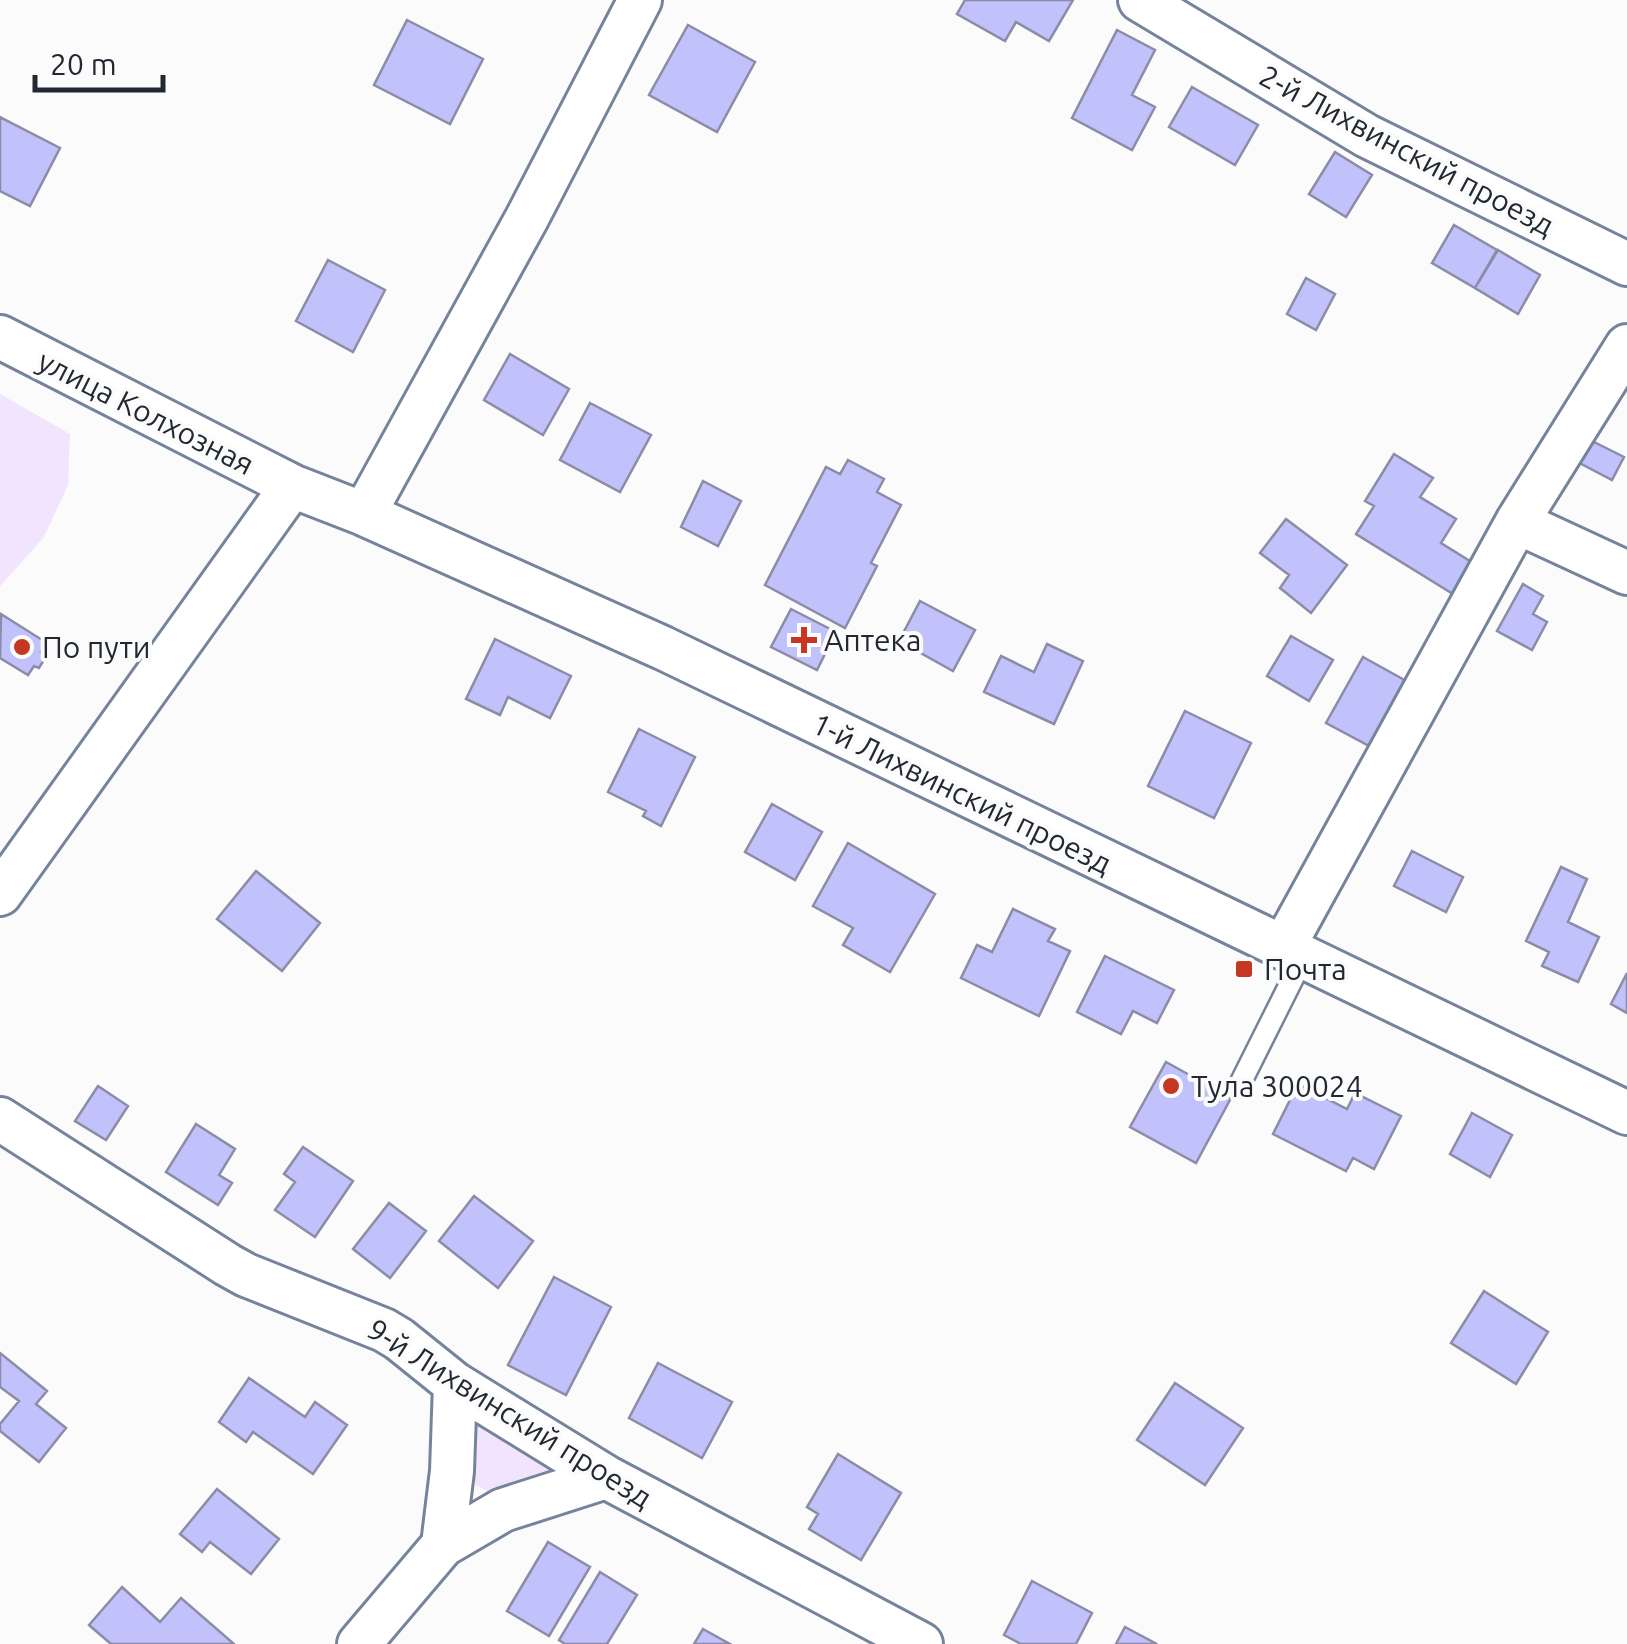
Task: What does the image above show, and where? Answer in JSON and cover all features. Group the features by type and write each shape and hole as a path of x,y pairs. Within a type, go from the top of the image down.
{"street":[{"path":"364,514 527,218 640,0"},
{"name":"2-й Лихвинский проезд","path":"1140,0 1367,136 1627,264"},
{"name":"улица Колхозная","path":"0,338 292,486"},
{"path":"1293,953 1516,522 1627,346"},
{"path":"0,894 292,486"},
{"name":"1-й Лихвинский проезд","path":"292,486 364,514 663,648 1627,1113"},
{"path":"1516,522 1627,573"},
{"name":"9-й Лихвинский проезд","path":"0,1118 228,1265 384,1330 455,1384 606,1478 921,1644"},
{"path":"443,1545 452,1471 455,1384"},
{"path":"359,1644 443,1545 503,1510 606,1478"}],"lane":[{"path":"1241,1082 1293,953"}],"shaded area":[{"path":"0,394 70,434 68,485 44,537 0,586"},
{"path":"472,1417 549,1464 547,1476 491,1494 466,1479"}],"building":[{"path":"965,0 1073,0 1049,41 1016,22 1005,41 957,14"},
{"path":"407,20 483,59 450,124 374,85"},
{"path":"688,25 755,62 717,132 649,95"},
{"path":"1117,30 1155,50 1132,95 1155,107 1132,150 1072,118"},
{"path":"1192,87 1258,125 1235,165 1169,127"},
{"path":"0,117 60,148 30,206 0,191"},
{"path":"1335,152 1372,175 1346,217 1309,194"},
{"path":"1454,225 1497,250 1475,288 1432,263"},
{"path":"1498,250 1540,275 1518,314 1475,288"},
{"path":"328,260 385,290 353,352 296,321"},
{"path":"1306,278 1335,294 1316,330 1287,314"},
{"path":"510,354 569,389 543,435 484,400"},
{"path":"590,403 651,435 620,492 560,460"},
{"path":"1582,436 1624,457 1612,480 1570,458"},
{"path":"1394,454 1433,478 1420,497 1456,519 1441,543 1473,563 1453,594 1356,534 1374,506 1365,501"},
{"path":"848,460 884,479 877,492 901,505 871,563 877,566 845,628 765,585 826,467 840,474"},
{"path":"703,481 741,501 718,546 681,527"},
{"path":"1286,519 1347,565 1311,613 1280,588 1289,575 1260,553"},
{"path":"1523,584 1543,596 1533,614 1547,622 1532,650 1497,631"},
{"path":"920,601 975,630 953,671 899,641"},
{"name":"Аптека","path":"791,609 836,632 817,670 771,647"},
{"name":"По пути","path":"1,614 47,643 41,652 47,655 39,668 34,666 28,675 0,658"},
{"path":"1291,636 1333,660 1309,701 1267,676"},
{"path":"495,639 571,676 550,718 508,697 500,715 466,699"},
{"path":"1047,644 1083,661 1054,724 984,692 1001,656 1034,672"},
{"path":"1363,657 1408,682 1373,748 1326,723"},
{"path":"1185,711 1251,743 1214,818 1148,786"},
{"path":"639,729 695,757 661,826 643,816 646,811 608,792"},
{"path":"772,804 822,832 795,880 745,852"},
{"path":"848,843 935,894 890,972 843,945 853,928 813,906"},
{"path":"1412,851 1463,877 1446,912 1394,886"},
{"path":"1561,867 1587,879 1568,922 1599,937 1578,982 1542,966 1549,952 1526,941"},
{"path":"256,871 320,923 282,971 217,919"},
{"path":"1013,909 1055,929 1048,941 1070,951 1039,1016 961,978 977,945 992,952"},
{"path":"1105,956 1174,990 1157,1023 1133,1011 1121,1034 1077,1012"},
{"path":"1627,973 1627,1013 1611,1004"},
{"path":"1166,1062 1231,1098 1196,1163 1130,1127"},
{"path":"1298,1084 1347,1109 1355,1093 1401,1116 1374,1169 1353,1158 1346,1171 1273,1134"},
{"path":"98,1086 128,1106 106,1140 75,1121"},
{"path":"1472,1113 1512,1135 1490,1177 1450,1154"},
{"path":"196,1124 235,1149 219,1175 232,1183 218,1205 166,1172"},
{"path":"303,1147 353,1181 315,1237 275,1210 295,1182 284,1174"},
{"path":"474,1196 533,1241 498,1288 439,1241"},
{"path":"389,1203 426,1231 390,1278 353,1249"},
{"path":"554,1277 611,1307 566,1395 508,1365"},
{"path":"1484,1291 1548,1332 1516,1384 1451,1343"},
{"path":"0,1353 47,1391 36,1404 66,1428 39,1462 0,1431 0,1424 19,1401 0,1387"},
{"path":"658,1363 732,1402 702,1458 629,1418"},
{"path":"249,1378 305,1417 315,1402 347,1425 313,1474 253,1432 246,1442 219,1422"},
{"path":"1175,1383 1243,1428 1205,1485 1137,1440"},
{"path":"838,1454 901,1493 861,1560 809,1529 818,1514 807,1507"},
{"path":"217,1489 279,1539 251,1574 210,1542 202,1552 180,1534"},
{"path":"548,1542 590,1567 549,1636 507,1611"},
{"path":"600,1572 637,1595 607,1644 565,1644 559,1640"},
{"path":"1032,1581 1092,1613 1076,1644 1021,1644 1004,1635"},
{"path":"122,1587 160,1622 181,1598 234,1644 111,1644 89,1625"},
{"path":"1125,1627 1157,1644 1116,1644"},
{"path":"703,1629 730,1644 694,1644"}],"place":[{"name":"Аптека","path":"804,640"},
{"name":"По пути","path":"22,647"},
{"name":"Почта","path":"1244,969"},
{"name":"Тула 300024","path":"1171,1086"}]}
